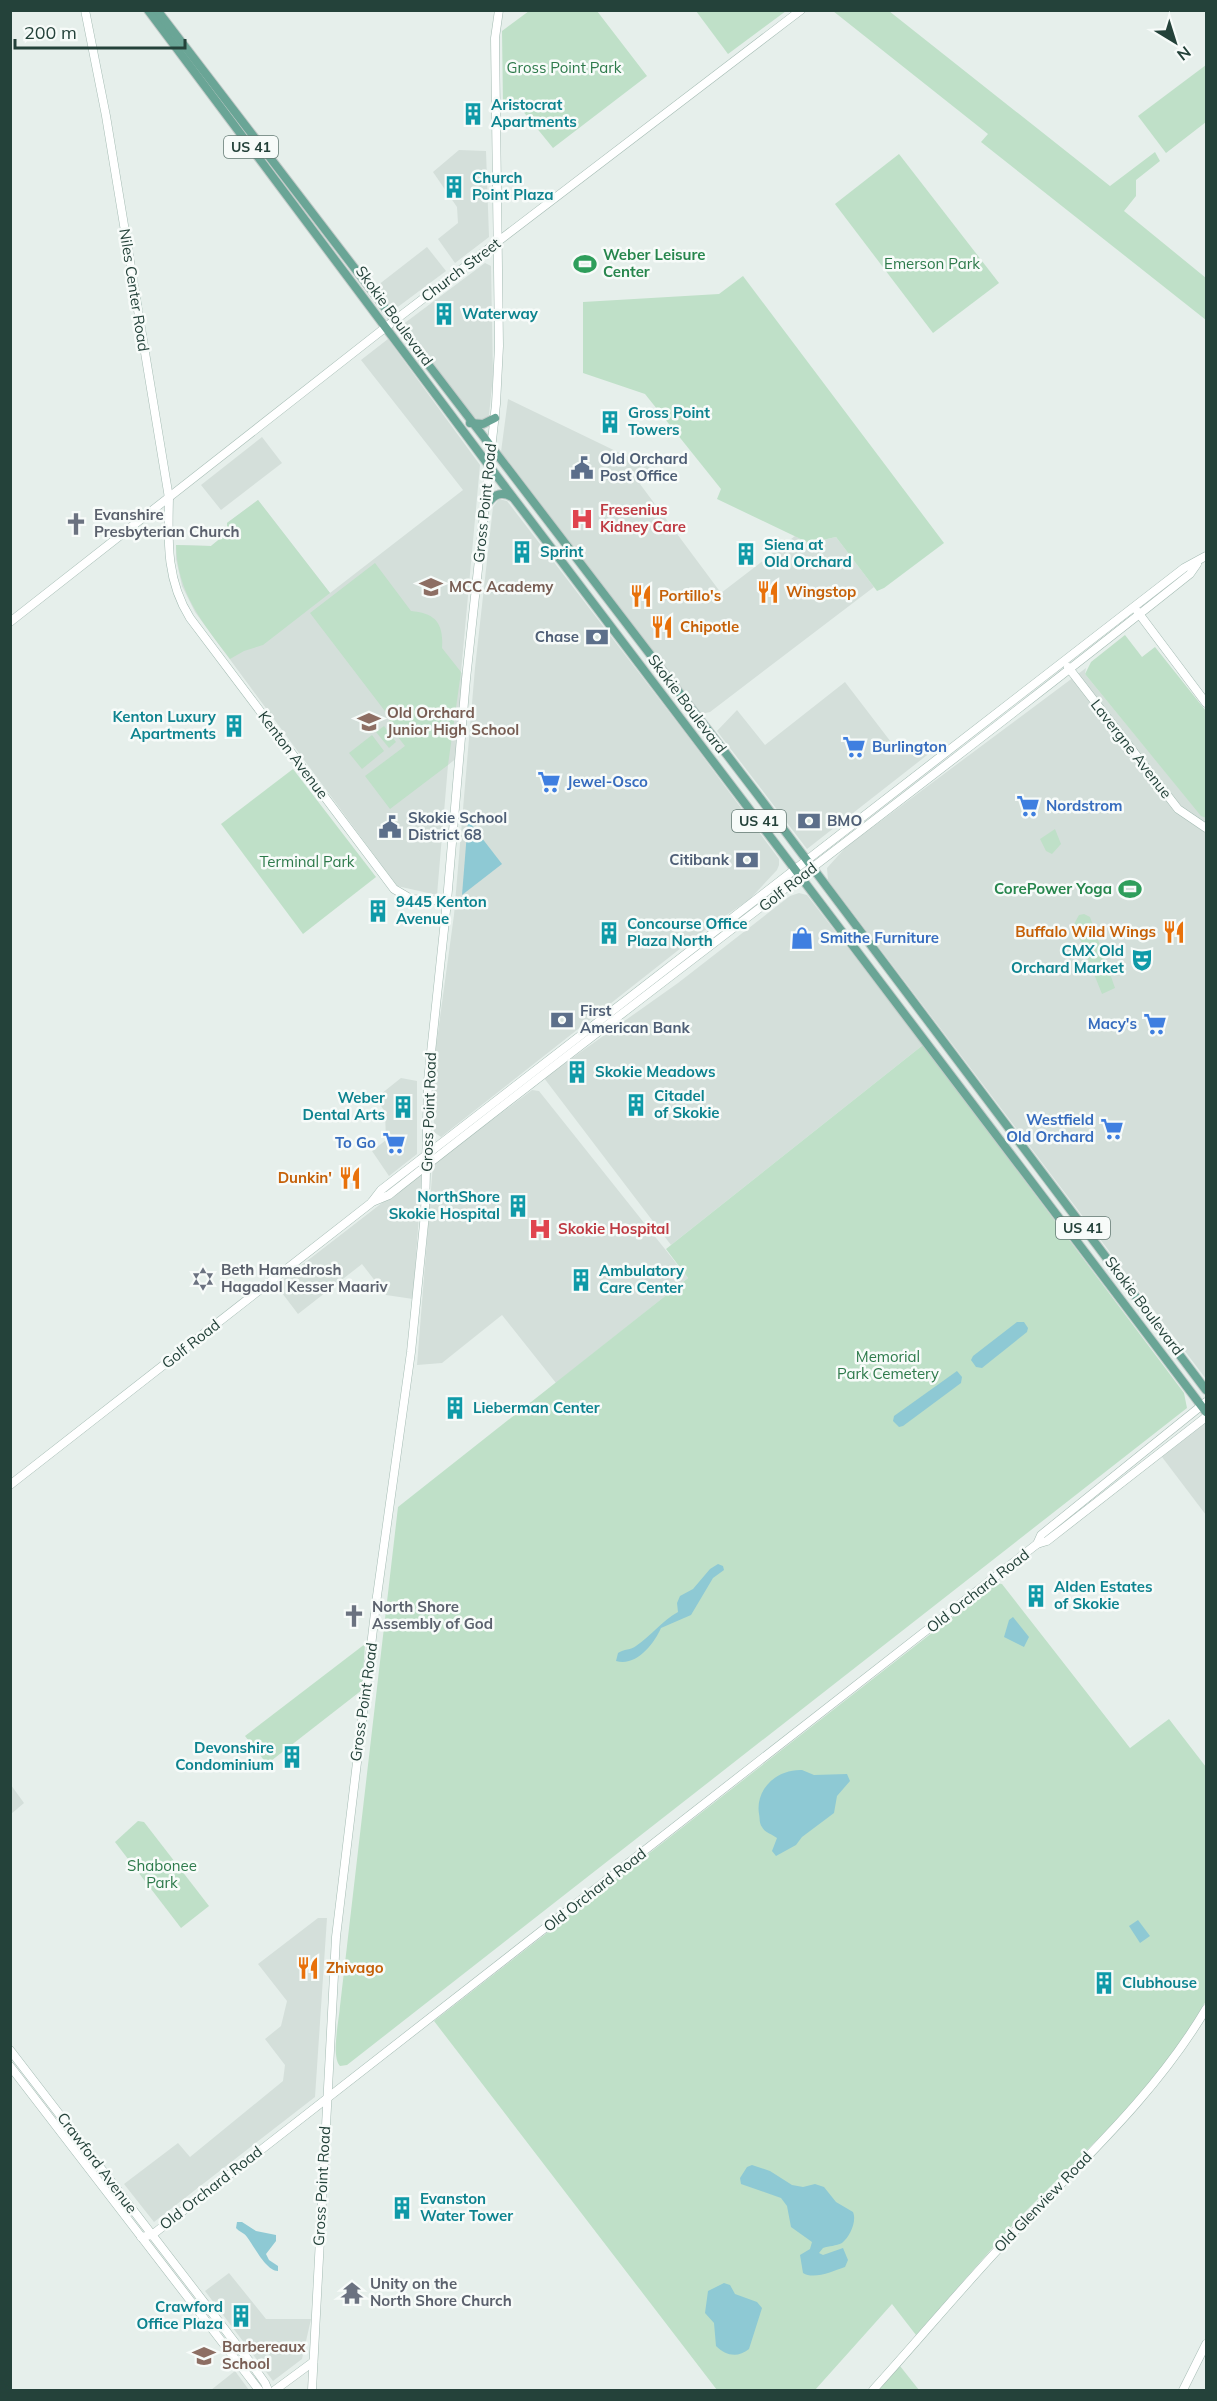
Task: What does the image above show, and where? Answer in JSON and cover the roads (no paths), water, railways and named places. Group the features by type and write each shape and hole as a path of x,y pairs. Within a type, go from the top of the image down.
{"main road":[{"name":"Niles Center Road","path":"85,10 106,116 169,498 170,570"},
{"name":"Skokie Boulevard","path":"148,10 813,868 1206,1390"},
{"name":"Skokie Boulevard","path":"157,10 390,325 512,497 1205,1407"},
{"name":"Gross Point Road","path":"312,2391 330,2003 339,1898 411,1352 424,1225 427,1164 426,1100 447,901 464,698 495,418 499,346 495,38 499,10"},
{"name":"Church Street","path":"10,622 390,325 801,10"},
{"path":"470,423 483,424 495,418"},
{"path":"485,508 492,496 506,494 512,497"},
{"name":"Golf Road","path":"10,1485 371,1203 389,1195 1071,670 1184,568 1206,556"},
{"name":"Kenton Avenue","path":"170,570 182,606 190,618 394,889 411,898 447,901"},
{"path":"1137,611 1206,703"},
{"name":"Golf Road","path":"371,1203 381,1190 806,859 1064,662 1137,611"},
{"name":"Lavergne Avenue","path":"1064,662 1178,809 1206,828"},
{"name":"Old Orchard Road","path":"1037,1544 1041,1535 1205,1407"},
{"name":"Old Orchard Road","path":"147,2245 152,2235 327,2098 1037,1544 1047,1541 1206,1417"},
{"name":"Old Glenview Road","path":"873,2391 1004,2242 1141,2099 1177,2054 1206,2008"},
{"name":"Crawford Avenue","path":"10,2050 266,2383 268,2391"},
{"name":"Crawford Avenue","path":"10,2066 260,2391"},
{"name":"Old Orchard Road","path":"141,2237 152,2235"},
{"path":"1183,2391 1206,2344"},
{"path":"275,2391 313,2362"}],"water":[{"path":"468,820 502,864 462,895"},
{"path":"1017,1322 1024,1322 1028,1328 1027,1332 982,1368 976,1367 971,1360 973,1356"},
{"path":"957,1371 962,1377 961,1383 903,1426 899,1427 893,1421 894,1416"},
{"path":"718,1564 723,1566 724,1570 713,1578 691,1615 661,1628 654,1641 637,1657 630,1661 616,1661 618,1653 636,1646 678,1612 677,1603 680,1596 693,1589 710,1569"},
{"path":"1013,1617 1029,1637 1024,1647 1004,1637 1009,1620"},
{"path":"802,1770 814,1775 847,1774 850,1781 837,1796 834,1813 802,1837 796,1845 776,1856 772,1851 777,1838 765,1831 760,1824 761,1796 764,1789 776,1777"},
{"path":"1138,1920 1150,1936 1140,1943 1129,1926"},
{"path":"752,2165 770,2171 792,2185 803,2187 815,2184 824,2187 836,2202 853,2212 853,2224 845,2240 840,2244 823,2248 819,2253 823,2255 843,2248 848,2260 845,2267 813,2276 803,2273 800,2255 810,2249 812,2242 791,2227 787,2206 781,2198 741,2184 740,2178 747,2167"},
{"path":"237,2222 242,2222 256,2231 276,2235 276,2241 266,2254 269,2260 278,2266 278,2271 265,2263 246,2236 236,2228"},
{"path":"724,2283 730,2285 735,2294 757,2302 762,2308 749,2349 741,2354 728,2354 716,2346 714,2323 705,2313 708,2291"}],"place":[{"name":"Aristocrat Apartments","path":"473,114"},
{"name":"Church Point Plaza","path":"454,187"},
{"name":"Weber Leisure Center","path":"585,264"},
{"name":"Waterway","path":"444,314"},
{"name":"Gross Point Towers","path":"610,422"},
{"name":"Old Orchard Post Office","path":"582,468"},
{"name":"Fresenius Kidney Care","path":"582,519"},
{"name":"Evanshire Presbyterian Church","path":"76,524"},
{"name":"Sprint","path":"522,552"},
{"name":"Siena at Old Orchard","path":"746,554"},
{"name":"MCC Academy","path":"431,587"},
{"name":"Wingstop","path":"768,592"},
{"name":"Portillo's","path":"641,596"},
{"name":"Chipotle","path":"662,627"},
{"name":"Chase","path":"597,637"},
{"name":"Old Orchard Junior High School","path":"369,722"},
{"name":"Kenton Luxury Apartments","path":"234,726"},
{"name":"Burlington","path":"854,747"},
{"name":"Jewel-Osco","path":"549,782"},
{"name":"Nordstrom","path":"1028,806"},
{"name":"BMO","path":"809,821"},
{"name":"Skokie School District 68","path":"390,827"},
{"name":"Citibank","path":"747,860"},
{"name":"CorePower Yoga","path":"1130,889"},
{"name":"9445 Kenton Avenue","path":"378,911"},
{"name":"Buffalo Wild Wings","path":"1174,932"},
{"name":"Concourse Office Plaza North","path":"609,933"},
{"name":"Smithe Furniture","path":"802,938"},
{"name":"CMX Old Orchard Market","path":"1142,960"},
{"name":"First American Bank","path":"562,1020"},
{"name":"Macy's","path":"1155,1024"},
{"name":"Skokie Meadows","path":"577,1072"},
{"name":"Citadel of Skokie","path":"636,1105"},
{"name":"Weber Dental Arts","path":"403,1107"},
{"name":"Westfield Old Orchard","path":"1112,1129"},
{"name":"To Go","path":"394,1143"},
{"name":"Dunkin'","path":"350,1178"},
{"name":"NorthShore Skokie Hospital","path":"518,1206"},
{"name":"Skokie Hospital","path":"540,1229"},
{"name":"Beth Hamedrosh Hagadol Kesser Maariv","path":"203,1279"},
{"name":"Ambulatory Care Center","path":"581,1280"},
{"name":"Lieberman Center","path":"455,1408"},
{"name":"Alden Estates of Skokie","path":"1036,1596"},
{"name":"North Shore Assembly of God","path":"354,1616"},
{"name":"Devonshire Condominium","path":"292,1757"},
{"name":"Zhivago","path":"308,1968"},
{"name":"Clubhouse","path":"1104,1983"},
{"name":"Evanston Water Tower","path":"402,2208"},
{"name":"Unity on the North Shore Church","path":"352,2293"},
{"name":"Crawford Office Plaza","path":"241,2316"},
{"name":"Barbereaux School","path":"204,2356"}],"park label":[{"name":"Gross Point Park","path":"564,68"},
{"name":"Emerson Park","path":"932,264"},
{"name":"Terminal Park","path":"307,862"},
{"name":"Memorial Park Cemetery","path":"888,1366"},
{"name":"Shabonee Park","path":"162,1874"}]}
